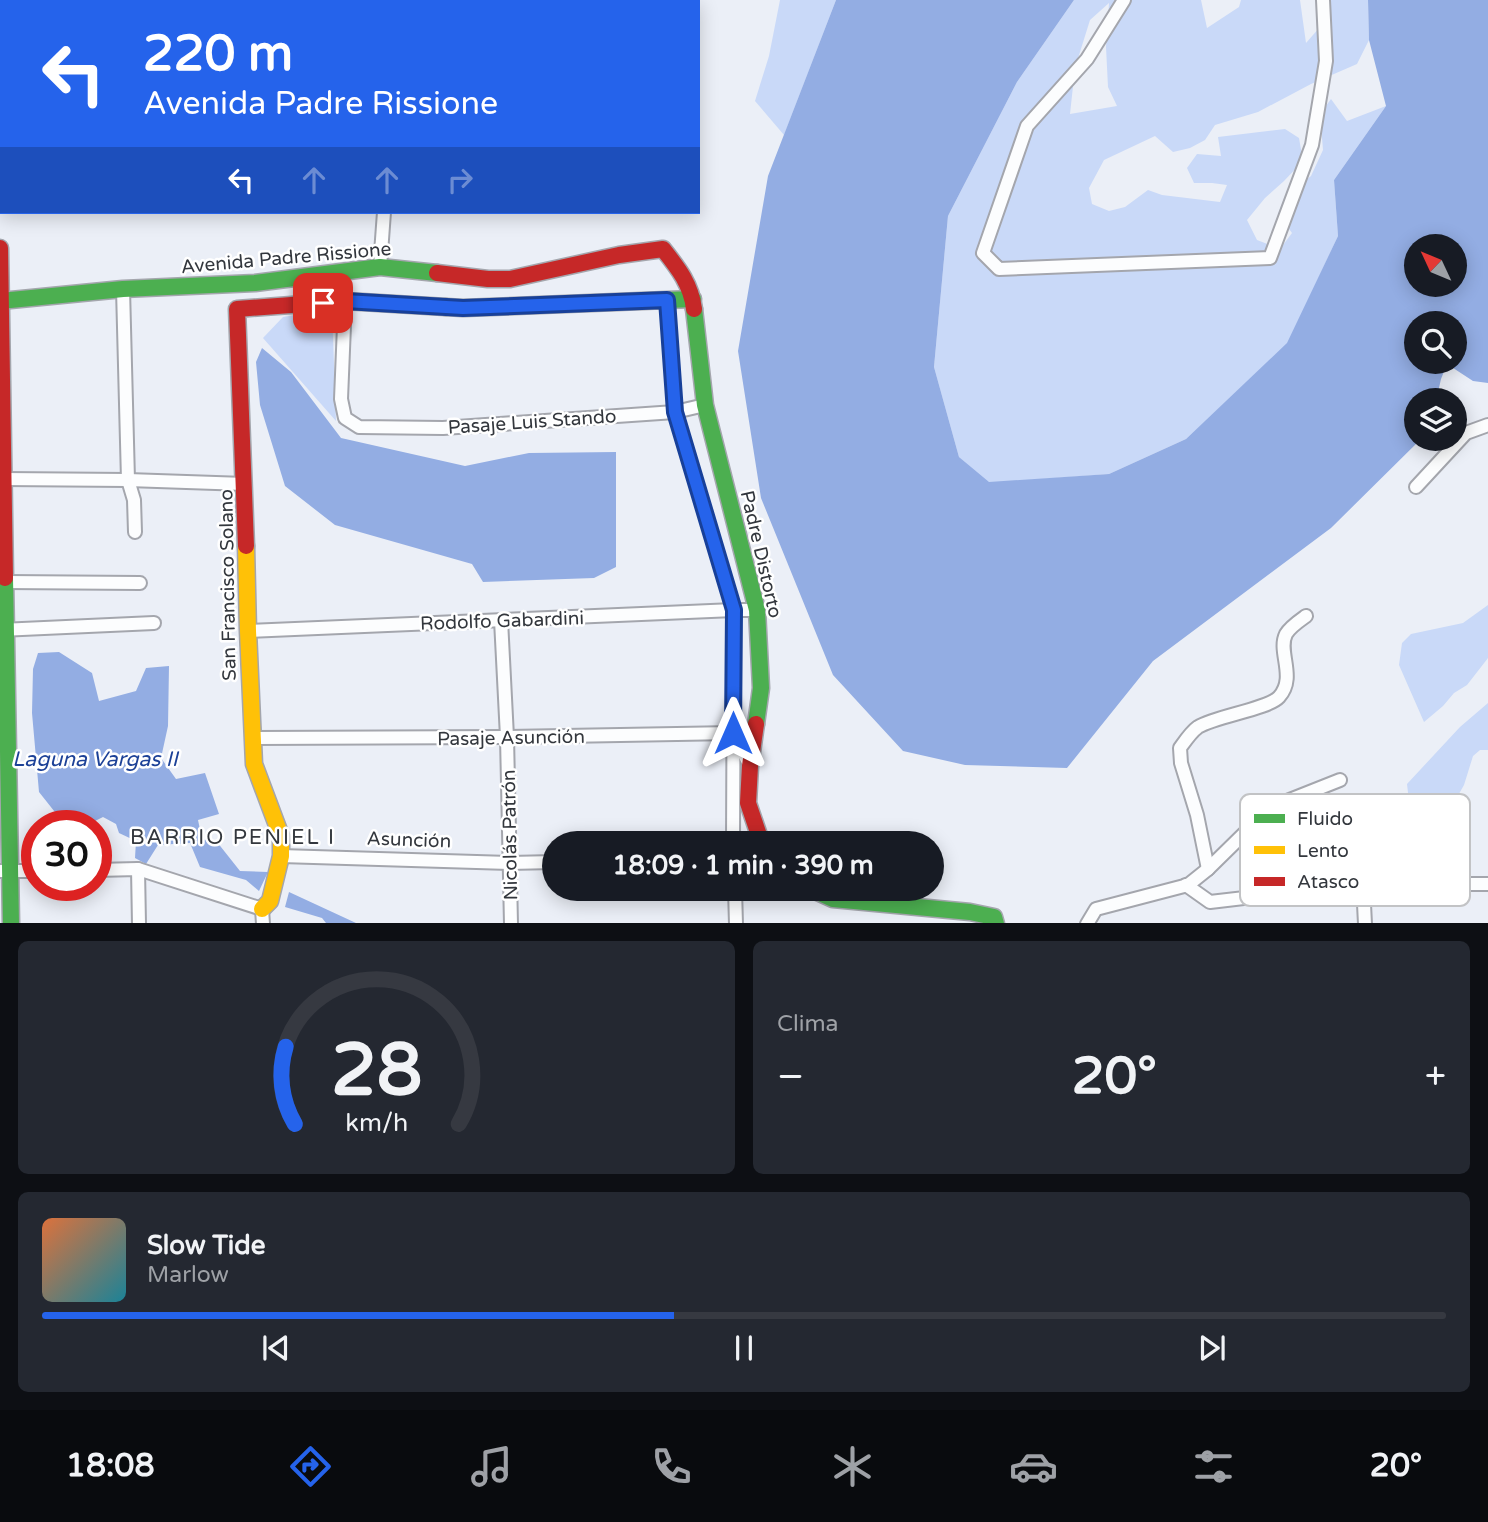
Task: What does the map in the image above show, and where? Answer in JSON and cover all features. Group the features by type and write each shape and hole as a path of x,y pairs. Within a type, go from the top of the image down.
{"street":[{"path":"1124,0 1087,59 1027,126 983,253 999,269 1270,258 1312,145 1326,61 1323,0"},
{"path":"380,267 384,214"},
{"path":"0,248 5,582 5,871 11,923"},
{"name":"Avenida Padre Rissione","path":"1,301 123,289 255,283 380,267 510,279 619,255 663,249 684,276"},
{"name":"Padre Distorto","path":"684,276 693,299 705,405 757,610 761,688 750,766 748,803 758,831"},
{"path":"255,283 256,308 345,301 463,308 693,299"},
{"path":"123,289 128,480 134,500 135,532"},
{"name":"Padre Distorto","path":"667,300 675,412 734,610 733,831"},
{"name":"Pasaje Luis Stando","path":"345,301 341,399 345,418 359,427 443,428 675,412 705,405"},
{"name":"San Francisco Solano","path":"256,308 237,309 252,738 254,764 281,836 281,856"},
{"path":"1416,487 1466,433 1488,425"},
{"path":"2,470 128,480 245,484"},
{"path":"5,582 140,583"},
{"name":"Rodolfo Gabardini","path":"248,631 757,610"},
{"path":"1208,869 1197,816 1181,763 1180,748 1195,728 1276,700 1285,689 1287,673 1284,642 1287,633 1306,616"},
{"name":"Nicolás Patrón","path":"501,621 511,923"},
{"path":"3,630 154,623"},
{"path":"733,733 750,766"},
{"name":"Pasaje Asunción","path":"252,738 733,733"},
{"path":"1305,794 1340,780"},
{"path":"1087,923 1096,909 1186,886 1240,838"},
{"path":"112,870 138,869 263,916 270,901 281,856"},
{"name":"Asunción","path":"281,856 542,862"},
{"path":"138,869 139,923"},
{"path":"1470,884 1488,884"},
{"path":"1186,886 1210,902 1240,898"},
{"path":"735,901 736,923"},
{"path":"854,901 971,912 994,917 996,923"}],"shaded area":[{"path":"780,0 836,0 784,135 755,101 769,56"},
{"path":"1074,0 1201,0 1207,28 1239,7 1241,0 1300,0 1306,43 1327,19 1326,0 1368,0 1369,40 1357,64 1258,112 1215,125 1205,140 1190,148 1173,152 1155,136 1104,160 1089,188 1092,204 1109,211 1125,207 1148,190 1162,195 1220,202 1227,185 1194,183 1187,168 1197,154 1221,156 1218,137 1285,129 1299,138 1303,161 1247,220 1257,240 1280,249 1292,233 1278,214 1285,196 1311,176 1323,150 1320,114 1331,99 1347,121 1386,106 1334,180 1338,236 1288,343 1186,439 1109,474 988,483 959,457 934,367 948,216 1017,82","holes":["1109,3 1106,47 1108,87 1117,106 1070,114 1075,68 1090,20"]},
{"path":"332,309 336,421 263,338 283,317"},
{"path":"1488,605 1488,658 1467,685 1454,693 1424,722 1399,665 1402,643 1411,634 1463,623"},
{"path":"1488,703 1488,750 1480,750 1473,756 1459,794 1408,794 1407,784 1460,727"}],"water":[{"path":"836,0 1074,0 1017,82 948,216 934,367 959,457 989,482 1109,474 1186,439 1287,343 1338,236 1334,180 1386,106 1369,40 1368,0 1488,0 1488,383 1473,381 1462,374 1467,374 1467,311 1404,311 1404,374 1443,374 1439,388 1404,388 1404,451 1409,451 1331,528 1153,661 1067,768 965,765 903,751 833,675 761,498 738,351 768,176"},
{"path":"262,348 291,372 341,438 465,466 529,453 616,452 616,567 594,578 483,582 472,564 335,525 285,486 260,405 256,362"},
{"name":"Laguna Vargas II","path":"59,652 92,673 99,701 136,691 146,668 169,666 168,726 161,758 176,779 205,773 219,814 198,820 202,839 217,842 240,871 268,872 259,891 246,880 200,867 190,843 158,845 146,864 135,858 136,841 119,833 116,824 112,822 112,810 53,810 39,792 32,713 33,669 38,653"},
{"path":"289,892 356,923 326,923 322,918 285,907"}],"traffic: fast":[{"path":"0,301 123,289 255,283 380,267 437,273"},
{"path":"446,307 693,299"},
{"path":"694,309 705,405 757,610 761,688 756,724"},
{"path":"5,578 11,923"},
{"path":"854,901 970,912 994,917 996,923"}],"traffic: slow":[{"path":"246,546 254,764 281,836 281,856 270,901 262,909"}],"traffic: jam":[{"path":"0,248 5,578"},
{"path":"437,273 510,279 619,255 663,249 687,284 694,309"},
{"path":"246,546 237,309 345,301 446,307"},
{"path":"756,724 748,803 758,831"}],"district":[{"name":"BARRIO PENIEL I","path":"233,837"}],"route":[{"path":"323,303 345,301 463,308 667,300 675,412 734,610 733,733"}]}
